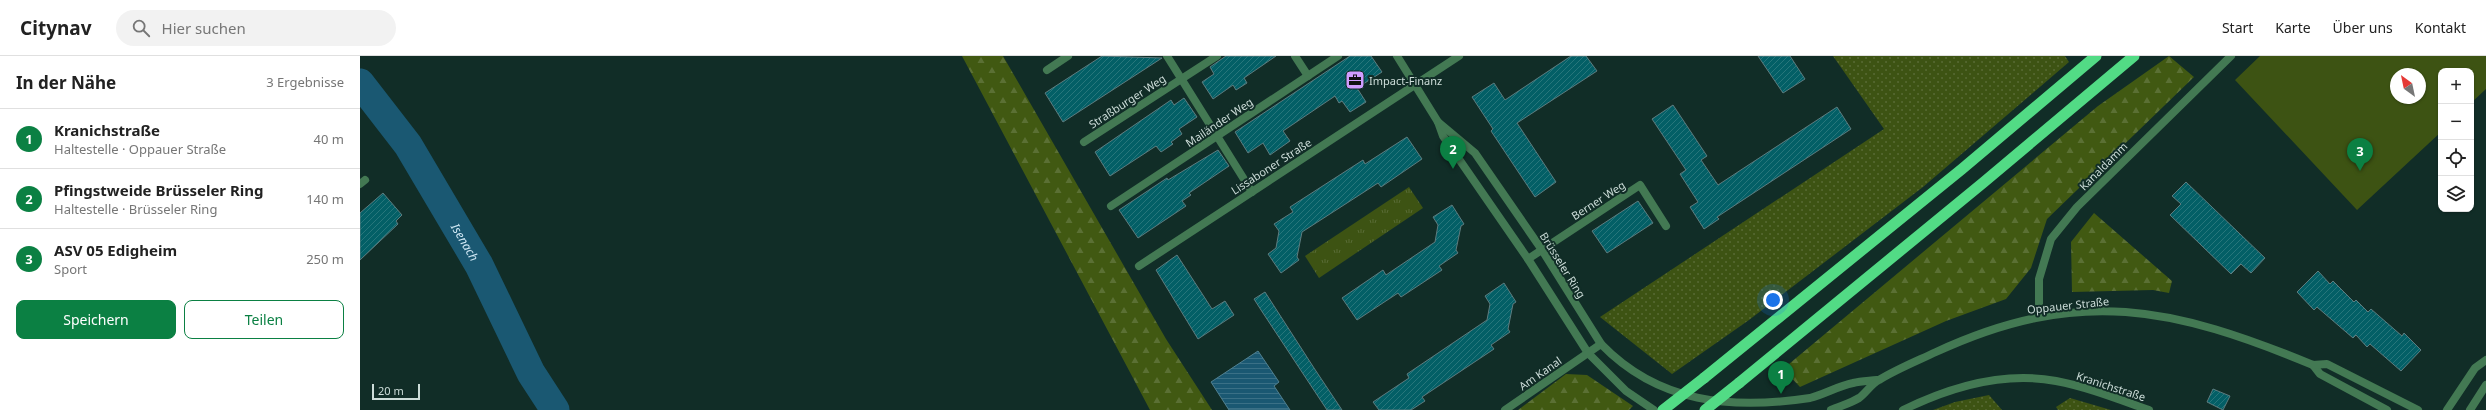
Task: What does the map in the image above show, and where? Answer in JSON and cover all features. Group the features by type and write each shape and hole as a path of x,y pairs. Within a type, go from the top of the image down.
{"highway":[{"path":"1663,410 1962,169 2096,56"},
{"path":"1705,410 1984,182 2134,56"}],"street":[{"path":"1047,70 1068,56"},
{"name":"Straßburger Weg","path":"1167,56 1252,192"},
{"name":"Straßburger Weg","path":"1084,142 1217,56"},
{"path":"1295,56 1308,76"},
{"name":"Mailänder Weg","path":"1111,206 1338,56"},
{"name":"Brüsseler Ring","path":"1397,56 1438,122 1443,136 1528,259 1588,353 1626,391 1654,410"},
{"name":"Lissaboner Straße","path":"1140,266 1459,56"},
{"name":"Kanaldamm","path":"2039,316 2039,279 2051,239 2077,208 2231,56"},
{"name":"Brüsseler Ring","path":"1438,122 1475,153 1542,250 1601,344 1618,362 1653,385 1686,399"},
{"name":"Berner Weg","path":"1528,259 1640,185 1666,226"},
{"name":"Oppauer Straße","path":"1686,399 1735,406 1772,404 1810,398 1853,383 1877,380 1976,335 2039,316 2101,310 2168,316 2244,337 2313,365 2327,364 2418,410"},
{"path":"1588,353 1601,344"},
{"name":"Am Kanal","path":"1505,410 1588,353"},
{"path":"2447,410 2475,368 2486,360"},
{"name":"Oppauer Straße","path":"2313,365 2320,374 2387,410"},
{"name":"Kranichstraße","path":"1903,410 1946,391 1965,386 2026,379 2055,381 2084,388 2149,410"},
{"name":"Oppauer Straße","path":"1831,410 1859,398 1877,380"},
{"path":"2470,410 2486,385"}],"green space":[{"path":"962,56 1003,56 1166,339 1212,410 1150,410"},
{"path":"1833,56 2065,56 2069,62 1923,187 1749,320 1672,374 1600,317 1884,129"},
{"path":"2169,56 2194,77 2047,219 2031,268 2006,299 1946,321 1800,387 1783,369 2098,106"},
{"path":"2260,56 2486,56 2486,89 2474,100 2474,68 2438,68 2438,135 2357,210 2235,80"},
{"path":"1409,187 1423,208 1319,278 1305,256"},
{"path":"2094,213 2172,281 2169,293 2153,290 2072,292 2071,242"},
{"path":"1566,374 1587,375 1633,406 1629,410 1518,410"},
{"path":"1989,395 2002,410 1933,410 1955,402"},
{"path":"2070,398 2111,410 2058,410 2056,407"}],"water":[{"path":"1258,351 1279,382 1274,386 1290,410 1229,410 1211,382"}],"building":[{"path":"1102,56 1162,58 1063,122 1045,93"},
{"path":"1226,56 1276,56 1244,78 1247,83 1236,90 1233,85 1213,99 1202,82 1214,74 1210,67"},
{"path":"1350,56 1371,56 1382,72 1357,88 1366,102 1350,112 1342,101 1339,103 1335,96 1283,131 1290,141 1270,155 1263,143 1248,153 1235,132"},
{"path":"1571,56 1586,56 1597,71 1517,123 1556,182 1535,197 1491,131 1493,129 1472,97 1494,83 1505,100"},
{"path":"1758,56 1790,56 1805,79 1783,93"},
{"path":"1184,98 1197,117 1179,129 1182,134 1171,142 1173,144 1161,152 1156,146 1110,176 1095,152 1171,100 1174,105"},
{"path":"1673,105 1707,156 1701,160 1718,185 1837,107 1851,129 1717,217 1719,219 1704,229 1690,207 1698,202 1680,174 1686,170 1652,119"},
{"path":"1407,137 1422,159 1381,187 1378,183 1302,232 1297,257 1299,260 1281,273 1268,254 1276,248 1279,231 1274,224 1293,212 1290,207 1363,160 1365,164"},
{"path":"1218,150 1229,166 1189,193 1191,195 1182,201 1186,206 1138,238 1119,210 1167,178 1168,180"},
{"path":"2186,182 2265,258 2251,273 2241,264 2231,274 2170,215 2181,204 2172,196"},
{"path":"383,193 402,215 396,221 398,224 360,260 360,213"},
{"path":"1638,201 1653,223 1607,253 1592,231"},
{"path":"1452,205 1464,224 1461,226 1456,250 1458,253 1439,266 1442,270 1401,297 1398,293 1357,320 1342,298 1383,270 1386,275 1435,242 1438,225 1433,217"},
{"path":"1177,255 1212,309 1225,301 1234,315 1198,339 1156,270"},
{"path":"2318,271 2330,284 2333,281 2354,302 2356,300 2368,312 2371,309 2402,336 2404,333 2421,350 2401,371 2370,344 2367,347 2356,335 2353,338 2317,307 2314,310 2297,292"},
{"path":"1504,283 1516,302 1513,304 1508,329 1510,332 1491,345 1494,349 1422,397 1425,401 1411,410 1379,410 1373,402 1409,378 1407,374 1487,320 1490,304 1485,296"},
{"path":"1265,292 1342,410 1327,410 1261,310 1254,299"},
{"path":"2213,389 2230,396 2223,410 2207,402"}],"waterway":[{"name":"Isenach","path":"360,83 408,145 479,265 531,373 555,410"}],"place":[{"name":"Impact-Finanz","path":"1355,80"},
{"name":"Pfingstweide Brüsseler Ring","path":"1453,169"},
{"name":"ASV 05 Edigheim","path":"2360,171"},
{"name":"Kranichstraße","path":"1781,394"}]}
